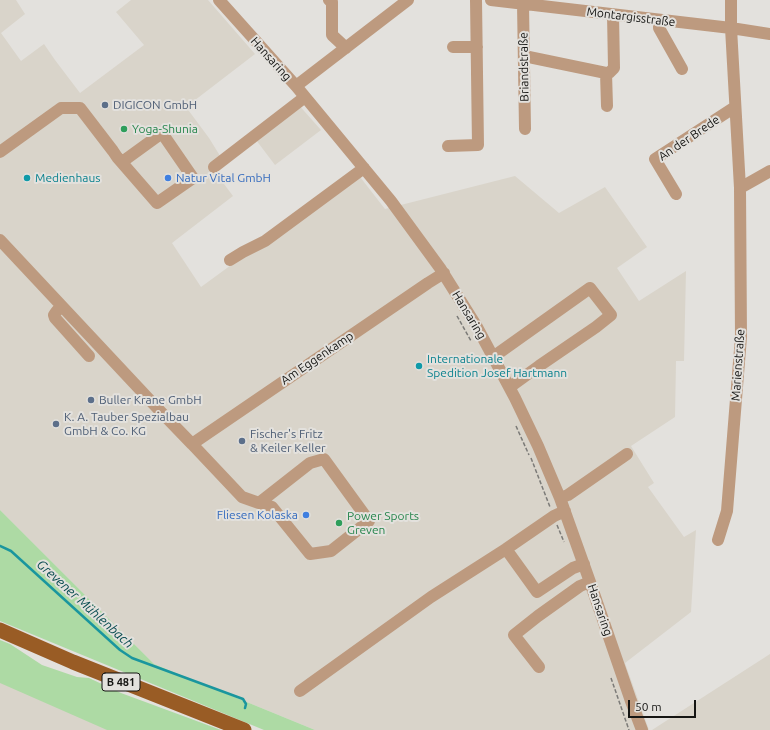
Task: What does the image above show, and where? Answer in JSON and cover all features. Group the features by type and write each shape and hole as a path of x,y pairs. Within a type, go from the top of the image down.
{"main road":[{"name":"B 481","path":"0,630 73,662 244,730"}],"street":[{"name":"Hansaring","path":"219,0 296,86 391,201 444,273 477,327 510,387 538,446 560,498 559,514 584,564 642,730"},
{"path":"329,0 332,2 332,35 346,48"},
{"path":"296,86 408,0"},
{"path":"448,146 478,146 476,0"},
{"name":"Montargisstraße","path":"491,0 523,4 556,4 613,14 770,34"},
{"name":"Marienstraße","path":"718,540 727,511 741,337 740,188 731,28 732,0"},
{"name":"Briandstraße","path":"523,4 525,129"},
{"path":"524,56 609,73 614,68 613,14"},
{"path":"659,20 659,28 682,69"},
{"path":"453,47 477,47"},
{"path":"606,73 607,106"},
{"path":"214,167 305,97"},
{"name":"An der Brede","path":"676,194 655,160 735,107"},
{"path":"0,152 61,108 80,108 113,151 122,162 157,203 193,178 162,133 122,162"},
{"path":"230,260 265,241 364,168"},
{"path":"740,188 770,171"},
{"path":"0,240 242,497 259,503 272,507 310,554 331,551 369,521 324,460 310,463 259,503"},
{"name":"Am Eggenkamp","path":"192,444 421,287 444,273"},
{"path":"493,357 590,288 611,315 510,387"},
{"path":"61,306 54,315 55,318 89,356"},
{"path":"560,498 568,495 627,454"},
{"path":"300,691 431,597 559,514"},
{"path":"506,549 537,592 573,568 584,564"},
{"path":"539,667 514,635 580,586 590,582"}],"path":[{"path":"453,311 472,342"},
{"path":"514,423 559,514 565,546"},
{"path":"610,674 629,730"}],"shaded area":[{"path":"0,0 16,0 25,14 1,33 21,61 44,44 80,93 144,45 116,12 131,0 208,0 255,54 186,107 209,138 222,159 212,168 233,196 172,243 201,287 357,173 385,209 515,176 559,213 605,187 647,247 617,268 639,301 686,271 684,361 676,361 675,417 631,446 654,483 648,487 684,537 696,530 691,612 625,663 649,730 315,730 154,664 0,510"},
{"path":"297,103 321,130 275,165 253,136"},
{"path":"0,653 173,730 0,730"},
{"path":"770,654 770,730 652,730"}],"green space":[{"path":"0,510 154,664 315,730 264,730 0,621"},
{"path":"0,640 10,644 42,665 77,677 89,678 121,693 221,730 107,730 0,683"}],"waterway":[{"name":"Grevener Mühlenbach","path":"0,546 11,551 120,650 132,658 243,699 246,704 245,708"}],"place":[{"name":"DIGICON GmbH","path":"105,105"},
{"name":"Yoga-Shunia","path":"124,129"},
{"name":"Medienhaus","path":"27,178"},
{"name":"Natur Vital GmbH","path":"168,178"},
{"name":"Internationale Spedition Josef Hartmann","path":"419,366"},
{"name":"Buller Krane GmbH","path":"91,400"},
{"name":"K. A. Tauber Spezialbau GmbH & Co. KG","path":"56,424"},
{"name":"Fischer's Fritz & Keiler Keller","path":"242,441"},
{"name":"Fliesen Kolaska","path":"306,515"},
{"name":"Power Sports Greven","path":"339,523"}]}
